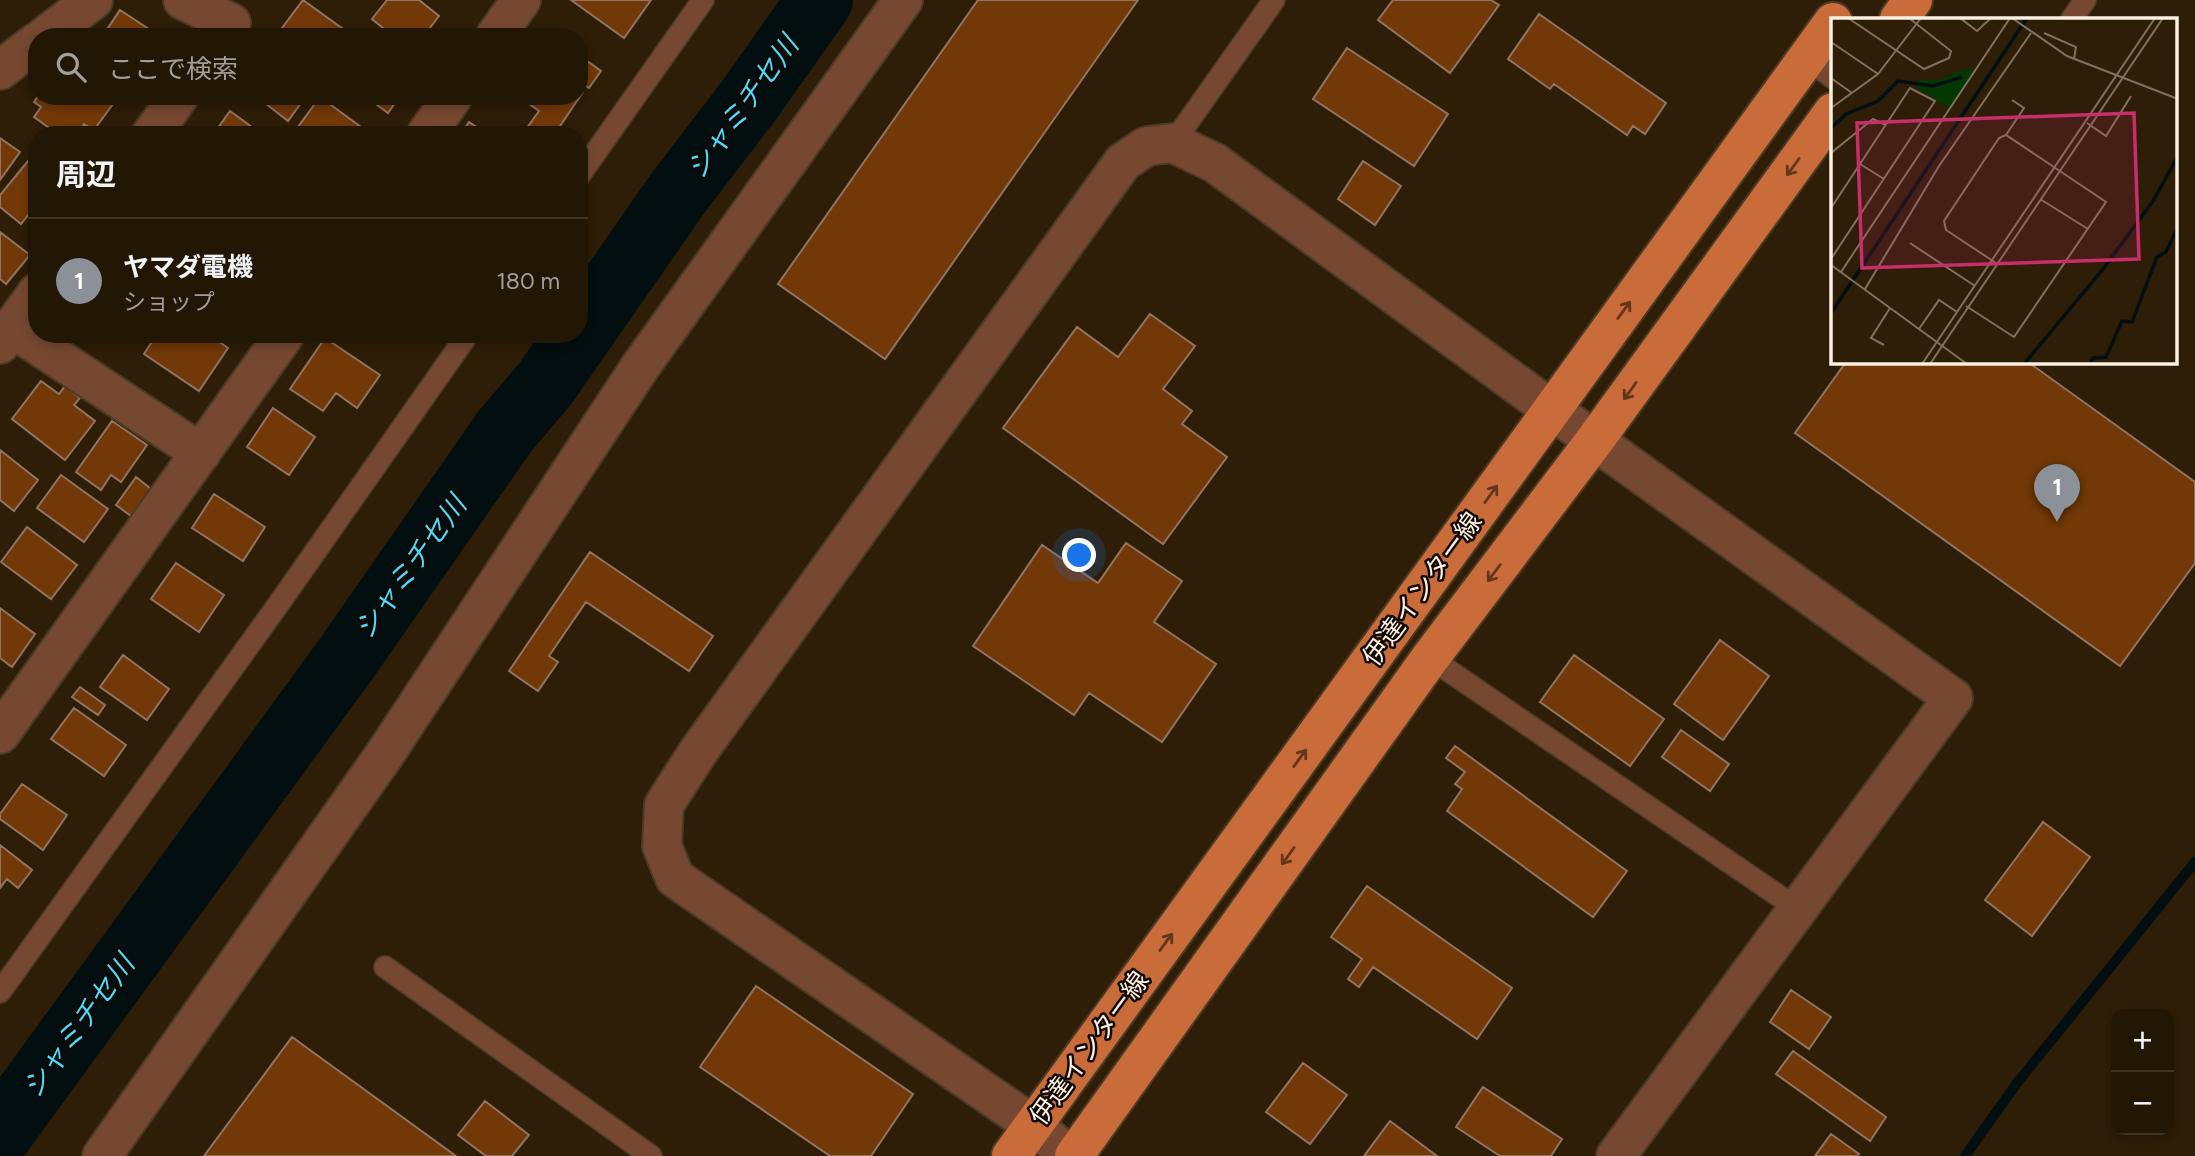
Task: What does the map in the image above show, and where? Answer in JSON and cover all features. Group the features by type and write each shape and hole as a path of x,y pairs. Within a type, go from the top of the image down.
{"main road":[{"name":"伊達インター線","path":"1836,18 1849,0"},
{"path":"1900,18 1913,0"},
{"name":"伊達インター線","path":"1011,1156 1552,410 1820,68 1831,31"},
{"name":"伊達インター線","path":"1072,1156 1430,658 1595,440 1831,115"}],"street":[{"path":"56,28 93,0"},
{"path":"183,0 233,20"},
{"path":"501,28 521,0"},
{"path":"102,1156 384,754 640,367 903,0"},
{"path":"0,70 28,49"},
{"path":"157,126 173,105"},
{"path":"432,126 447,105"},
{"path":"1072,1156 1033,1125 675,878 662,846 664,805 714,730 1123,162 1147,146 1173,143 1215,163 1552,410 1953,698 1616,1156"},
{"path":"28,305 6,336 201,453"},
{"path":"0,734 279,343"}],"lane":[{"path":"588,163 703,0"},
{"path":"1173,143 1274,0"},
{"path":"2073,18 2085,0"},
{"path":"0,992 281,602 462,343"},
{"path":"1430,658 1798,909"},
{"path":"385,967 651,1156"}],"building":[{"path":"303,0 342,28 282,28"},
{"path":"387,0 419,0 439,16 430,28 383,28 372,19"},
{"path":"571,0 651,0 624,38"},
{"path":"978,0 1138,0 885,359 778,284"},
{"path":"1393,0 1491,0 1499,5 1450,73 1378,20"},
{"path":"120,10 147,28 108,28"},
{"path":"1539,14 1666,103 1645,134 1633,126 1627,135 1554,84 1550,89 1508,59"},
{"path":"1347,48 1448,114 1414,166 1313,99"},
{"path":"588,62 601,71 588,87"},
{"path":"38,105 112,105 97,126 46,126 34,117 41,107"},
{"path":"268,105 300,105 288,121"},
{"path":"314,105 331,105 360,126 299,126"},
{"path":"377,105 394,105 388,113"},
{"path":"531,105 574,105 560,126 528,126 539,111"},
{"path":"230,111 251,126 219,126"},
{"path":"0,138 20,152 0,180"},
{"path":"28,161 28,215 21,224 0,207 0,195"},
{"path":"1363,161 1401,186 1375,225 1338,199"},
{"path":"0,232 28,253 28,257 6,284 0,279"},
{"path":"1150,314 1195,346 1163,389 1192,411 1182,424 1227,457 1163,544 1003,428 1077,327 1118,357"},
{"path":"151,343 221,343 228,348 199,391 144,354"},
{"path":"322,343 332,343 380,375 357,408 336,393 323,411 290,389"},
{"path":"1845,364 2031,364 2195,482 2195,563 2120,666 1795,433"},
{"path":"41,381 59,394 65,386 80,398 74,405 95,421 65,460 12,419"},
{"path":"273,408 315,437 289,475 247,447"},
{"path":"112,421 147,445 121,482 111,475 101,490 76,472"},
{"path":"0,450 38,480 14,511 0,500"},
{"path":"61,475 108,509 84,542 37,508"},
{"path":"136,477 151,489 131,516 116,505"},
{"path":"214,494 265,527 243,561 192,528"},
{"path":"27,527 77,565 51,599 1,562"},
{"path":"1126,543 1182,581 1154,622 1216,664 1162,742 1089,693 1074,715 973,646 1042,545 1098,583"},
{"path":"590,552 713,636 689,671 586,602 549,656 558,662 538,691 509,671"},
{"path":"176,563 224,595 199,632 151,599"},
{"path":"0,608 35,634 12,667 0,658"},
{"path":"1720,640 1769,676 1723,740 1674,704"},
{"path":"123,655 169,689 147,720 100,687"},
{"path":"1574,655 1664,719 1630,766 1540,702"},
{"path":"80,687 105,705 98,715 72,697"},
{"path":"74,708 126,745 104,776 51,739"},
{"path":"1681,730 1729,764 1710,791 1662,757"},
{"path":"1455,746 1627,871 1593,917 1447,811 1462,789 1455,784 1465,772 1446,758"},
{"path":"22,784 67,815 43,850 0,819 0,814"},
{"path":"2043,822 2090,857 2032,936 1985,900"},
{"path":"0,845 32,870 18,888 7,879 0,888"},
{"path":"1367,886 1512,988 1477,1039 1373,967 1359,987 1348,979 1362,959 1331,937"},
{"path":"756,986 913,1094 871,1156 830,1156 700,1067"},
{"path":"1791,990 1831,1017 1809,1049 1770,1022"},
{"path":"292,1037 456,1156 204,1156"},
{"path":"1793,1051 1886,1117 1870,1141 1776,1074"},
{"path":"1303,1063 1347,1095 1310,1144 1266,1112"},
{"path":"1483,1087 1562,1139 1551,1156 1500,1156 1456,1127"},
{"path":"485,1101 529,1135 512,1156 486,1156 458,1135"},
{"path":"1390,1121 1437,1156 1364,1156"},
{"path":"1831,1134 1859,1154 1858,1156 1815,1156"}],"waterway":[{"name":"シャミチセ川","path":"588,322 678,193 750,99 820,0"},
{"name":"シャミチセ川","path":"0,1133 346,659 505,431 545,384 574,343"},
{"path":"1965,1156 2017,1083 2195,862"}],"place":[{"name":"ヤマダ電機","path":"2057,522"}]}
